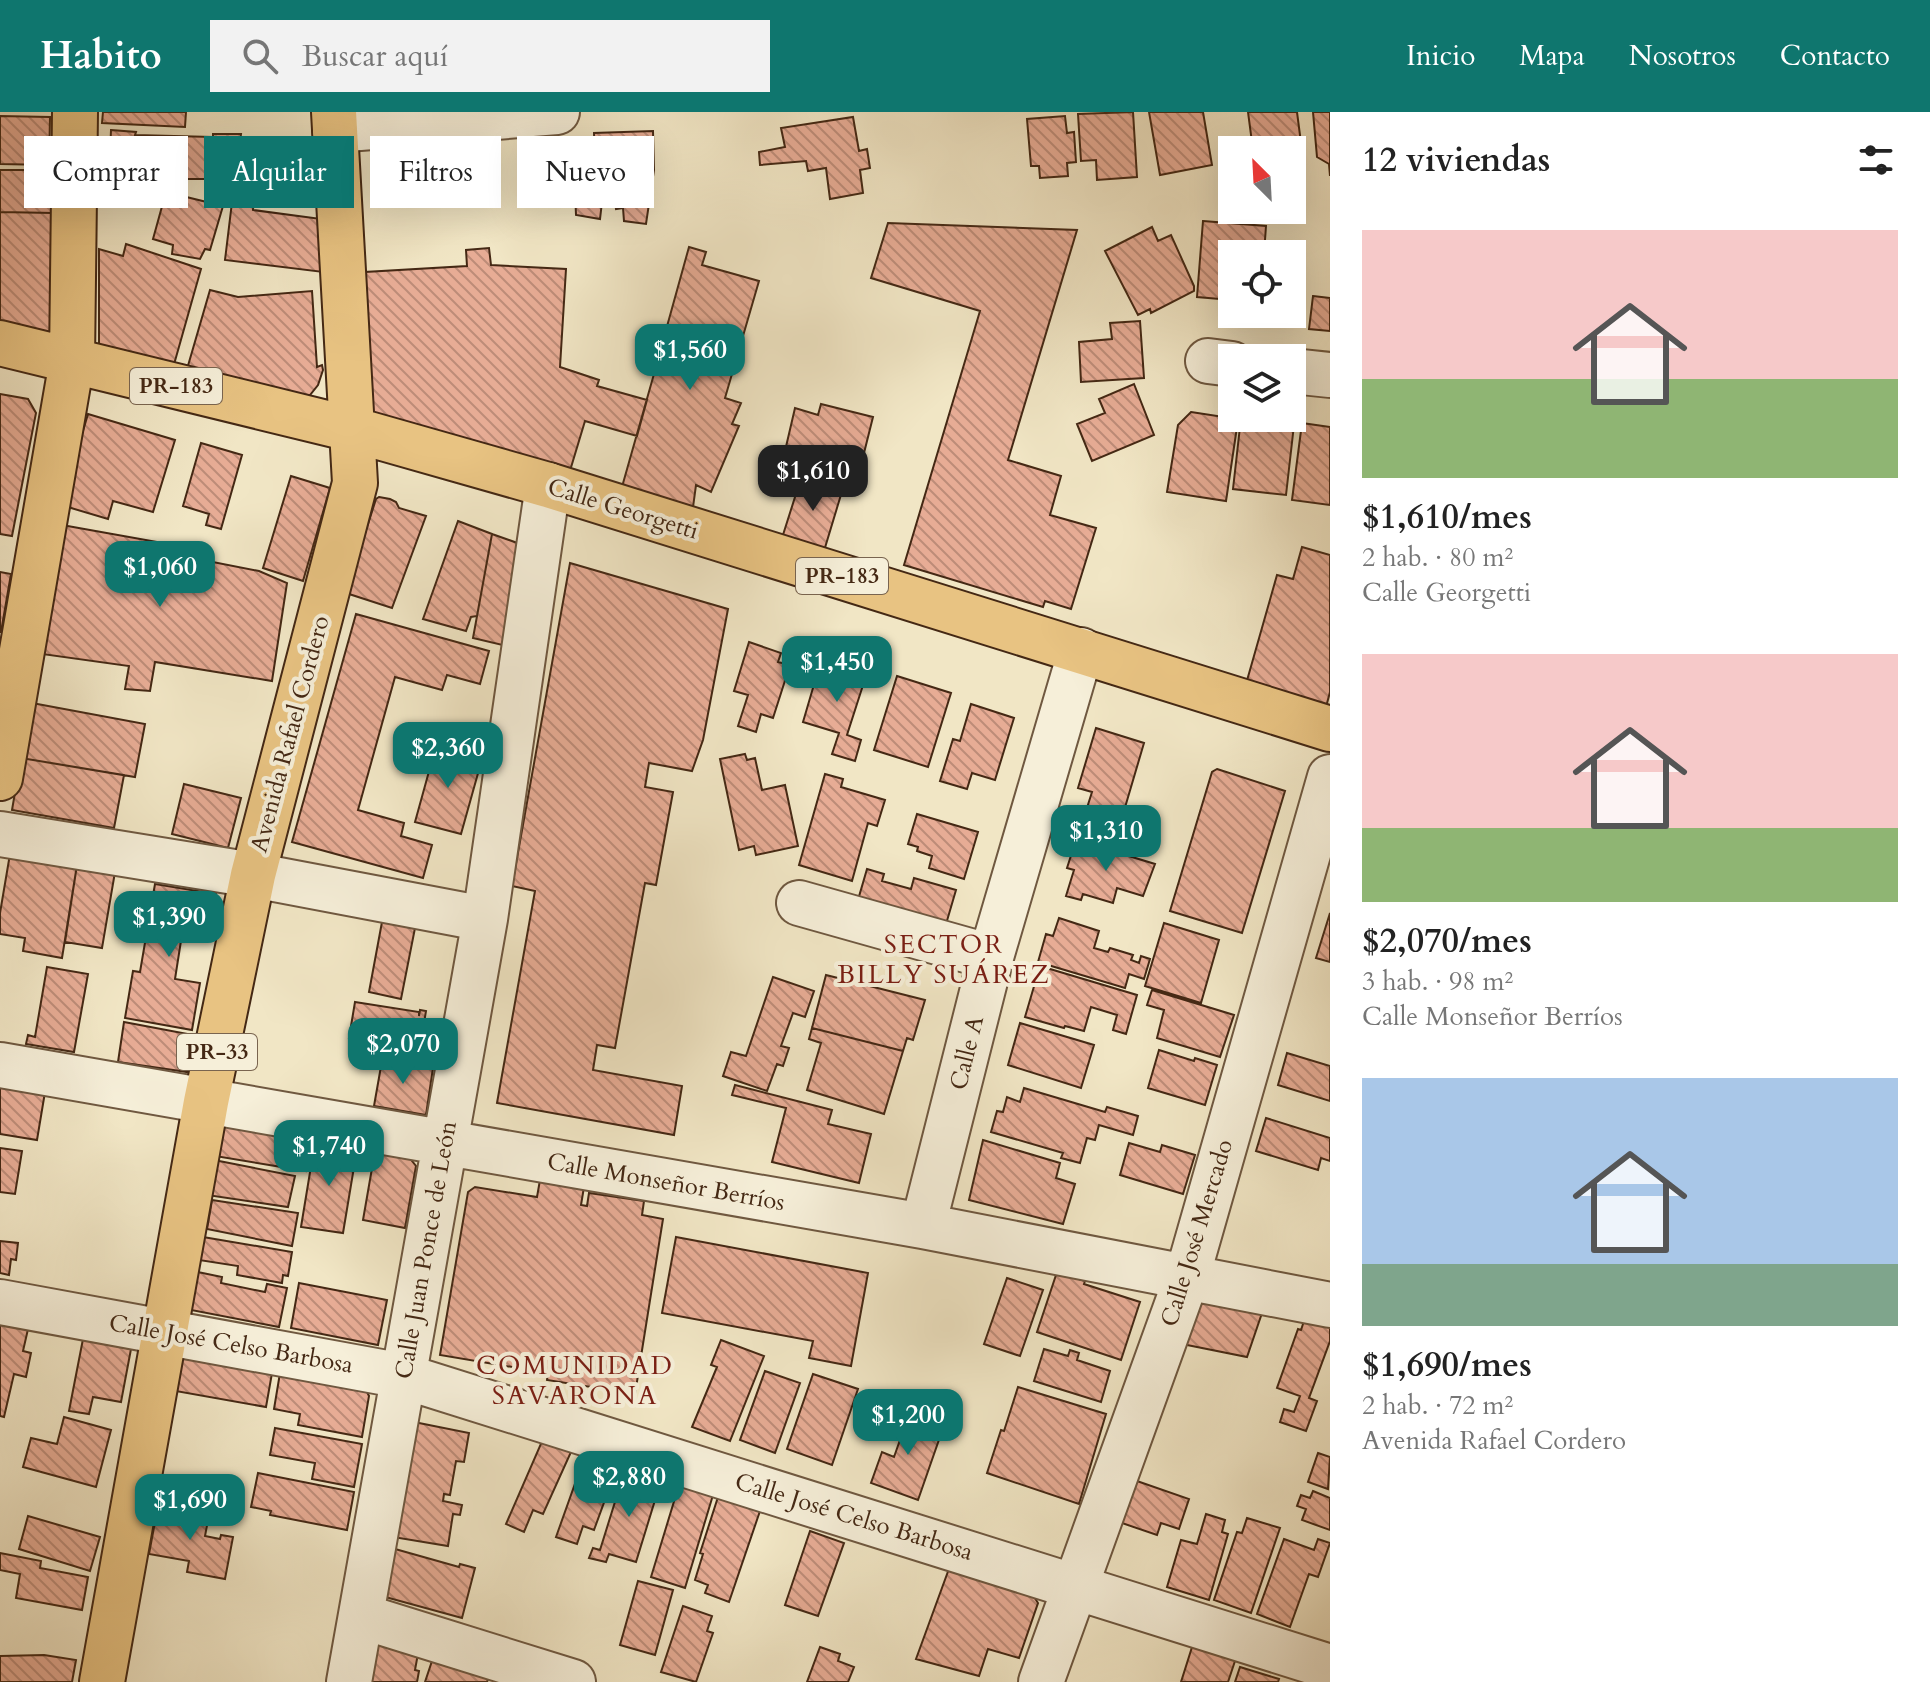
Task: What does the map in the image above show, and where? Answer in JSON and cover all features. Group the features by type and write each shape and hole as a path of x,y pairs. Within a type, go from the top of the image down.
{"main road":[{"path":"0,778 72,361 75,112"},
{"name":"Avenida Rafael Cordero","path":"102,1682 206,1102 253,875 355,483 334,121"},
{"name":"Calle Georgetti","path":"0,343 351,429 548,485 1330,729"}],"street":[{"path":"334,121 557,112"},
{"path":"1306,372 1330,375"},
{"name":"Calle Juan Ponce de León","path":"349,1682 485,919 548,485"},
{"name":"Calle A","path":"923,1226 991,957 1081,650"},
{"name":"Calle José Mercado","path":"1041,1682 1187,1277 1330,777"},
{"path":"0,834 253,875 485,919"},
{"path":"799,903 991,957"},
{"name":"Calle Monseñor Berríos","path":"0,1065 923,1226 1330,1305"},
{"name":"Calle José Celso Barbosa","path":"0,1302 403,1376 1330,1667"},
{"path":"361,1616 573,1682"}],"building":[{"path":"103,112 186,112 185,127 102,123"},
{"path":"1133,112 1137,177 1097,180 1096,160 1081,161 1078,114"},
{"path":"1149,112 1203,112 1212,165 1160,175"},
{"path":"1248,112 1297,112 1300,136 1251,136"},
{"path":"1313,112 1330,112 1330,176 1329,164 1317,157"},
{"path":"0,116 50,117 50,136 24,136 24,164 0,164"},
{"path":"1065,116 1067,133 1074,132 1076,162 1067,163 1068,176 1040,178 1039,166 1031,166 1027,119"},
{"path":"853,117 859,151 867,149 870,168 860,170 863,193 830,199 826,168 808,171 806,161 760,165 759,152 785,147 781,128"},
{"path":"111,130 136,132 135,135 174,136 111,136"},
{"path":"653,131 653,136 594,136 594,133"},
{"path":"213,134 241,136 213,136"},
{"path":"188,136 204,137 204,179 188,179"},
{"path":"0,170 24,170 24,208 53,208 53,213 0,212"},
{"path":"188,197 204,201 204,208 222,208 210,250 205,249 200,259 172,254 173,245 153,239 162,208 188,208"},
{"path":"231,208 253,208 329,220 323,272 225,260"},
{"path":"576,208 601,208 600,219 576,215"},
{"path":"623,208 648,208 646,224 624,221"},
{"path":"0,212 53,213 57,336 0,333"},
{"path":"1203,221 1266,226 1265,240 1218,240 1218,299 1197,297"},
{"path":"888,223 1077,230 1008,460 1061,476 1050,515 1096,528 1071,609 1045,601 1043,607 904,565 980,311 871,278"},
{"path":"1152,227 1158,241 1171,235 1194,291 1151,313 1150,309 1138,315 1105,251"},
{"path":"126,244 201,269 171,375 99,354 99,249 123,256"},
{"path":"689,247 706,252 702,265 759,281 725,398 741,403 732,424 739,426 711,492 696,485 691,522 618,501 654,374 641,370 648,344 661,348"},
{"path":"489,248 491,265 566,269 560,367 599,380 597,386 647,400 637,436 585,421 566,484 374,428 365,272 467,266 466,250"},
{"path":"210,290 238,297 312,291 317,367 322,365 323,370 318,385 310,395 297,405 185,376"},
{"path":"1313,296 1330,298 1330,331 1309,329"},
{"path":"1140,321 1144,378 1081,382 1079,342 1112,339 1110,323"},
{"path":"1134,384 1154,435 1092,461 1077,424 1105,413 1099,399"},
{"path":"0,394 28,399 36,413 12,536 0,534"},
{"path":"821,404 873,417 860,469 785,451 795,408 818,415"},
{"path":"1191,412 1218,416 1218,432 1236,432 1226,501 1167,492 1178,425"},
{"path":"88,414 175,440 153,512 113,501 108,519 61,505"},
{"path":"1306,424 1330,427 1330,505 1292,500 1301,432 1306,432"},
{"path":"1239,432 1293,432 1286,495 1233,489"},
{"path":"201,443 242,455 221,529 206,525 209,514 183,506"},
{"path":"802,475 843,488 824,551 782,538"},
{"path":"291,476 330,488 303,581 263,568"},
{"path":"379,497 396,502 399,508 426,516 392,608 346,593"},
{"path":"458,521 492,534 477,616 471,617 466,631 423,619"},
{"path":"62,525 174,545 172,554 259,571 287,583 272,681 155,662 150,691 125,689 129,666 42,654"},
{"path":"492,534 523,545 511,647 473,638"},
{"path":"1302,547 1330,555 1330,692 1326,707 1246,684 1277,575 1293,579"},
{"path":"570,563 728,609 703,740 692,771 649,763 645,787 673,792 656,885 645,883 615,1048 597,1045 593,1070 682,1086 674,1135 497,1103 535,891 512,886"},
{"path":"0,572 11,574 1,632 0,632"},
{"path":"356,614 489,651 480,684 447,675 442,690 395,677 358,810 404,823 401,836 432,845 423,878 292,842"},
{"path":"749,642 781,653 778,662 790,665 773,718 761,714 756,732 738,726 748,695 734,691"},
{"path":"838,655 857,661 853,675 865,679 847,735 861,740 855,761 832,754 839,733 803,722 820,664 834,669"},
{"path":"897,676 951,693 928,767 874,750"},
{"path":"32,703 145,724 135,777 21,758"},
{"path":"971,704 1014,718 995,780 972,773 967,789 940,781 953,739 960,741"},
{"path":"1096,728 1144,743 1121,821 1128,823 1120,849 1085,839 1093,813 1086,811 1092,792 1078,788"},
{"path":"436,746 482,759 461,834 415,822"},
{"path":"745,754 747,760 755,758 762,790 785,785 798,846 756,855 754,846 739,850 720,759"},
{"path":"21,758 124,775 114,828 12,810"},
{"path":"1217,769 1285,791 1242,933 1170,911 1212,772"},
{"path":"825,774 843,779 841,787 885,800 877,826 868,823 852,881 799,865"},
{"path":"184,784 241,798 228,848 172,834"},
{"path":"917,814 978,832 964,879 929,868 932,856 908,844"},
{"path":"1076,840 1155,864 1143,896 1117,888 1113,903 1083,894 1081,900 1066,896 1074,870 1067,868"},
{"path":"10,854 77,865 62,958 23,951 25,938 0,934 0,913"},
{"path":"77,865 115,872 102,948 65,942"},
{"path":"867,869 884,874 882,881 911,889 914,878 956,890 944,931 858,900"},
{"path":"155,884 216,894 210,932 183,928 175,979 200,983 192,1030 125,1018 133,971 140,972"},
{"path":"1330,913 1330,962 1316,958"},
{"path":"1059,918 1099,931 1094,948 1108,952 1110,948 1133,955 1131,960 1139,963 1141,956 1150,959 1144,979 1129,974 1125,988 1038,962 1046,934 1053,936"},
{"path":"382,922 415,928 401,999 369,992"},
{"path":"1164,923 1219,940 1201,1003 1145,986"},
{"path":"1040,966 1137,995 1126,1034 1113,1030 1117,1015 1091,1007 1084,1031 1025,1017"},
{"path":"47,967 88,974 74,1052 26,1044 28,1035 35,1037"},
{"path":"826,975 925,1000 913,1040 907,1038 903,1051 812,1028"},
{"path":"773,977 814,991 805,1017 793,1013 781,1046 789,1048 783,1066 777,1064 767,1091 723,1076 731,1052 746,1056"},
{"path":"1152,990 1234,1015 1220,1057 1157,1038 1164,1010 1147,1005"},
{"path":"355,1002 419,1012 419,1016 420,1010 426,1011 422,1035 430,1037 426,1061 396,1057 397,1046 349,1038"},
{"path":"124,1022 193,1035 187,1072 118,1062"},
{"path":"1020,1023 1094,1045 1081,1088 1008,1065"},
{"path":"812,1028 903,1051 884,1114 807,1090 821,1043 809,1039"},
{"path":"1159,1050 1217,1065 1205,1105 1148,1088"},
{"path":"1287,1053 1330,1066 1330,1101 1278,1085"},
{"path":"383,1055 400,1058 399,1063 433,1068 426,1115 374,1106"},
{"path":"0,1085 45,1092 37,1140 0,1134"},
{"path":"735,1085 832,1110 828,1124 871,1134 859,1183 772,1162 786,1108 732,1095"},
{"path":"1024,1088 1105,1112 1107,1107 1138,1116 1133,1135 1099,1125 1095,1140 1087,1138 1080,1163 1061,1158 1063,1153 991,1132 997,1111 1003,1112 1007,1097 1020,1102"},
{"path":"1266,1118 1330,1138 1330,1161 1321,1158 1318,1170 1256,1151"},
{"path":"220,1125 312,1139 306,1171 215,1156"},
{"path":"983,1140 1060,1163 1056,1178 1075,1184 1063,1224 969,1200"},
{"path":"315,1142 357,1149 343,1233 301,1227"},
{"path":"1129,1143 1160,1152 1162,1145 1195,1155 1183,1194 1120,1175"},
{"path":"0,1148 22,1151 15,1194 0,1192"},
{"path":"375,1151 408,1156 416,1166 405,1228 363,1220"},
{"path":"214,1160 295,1176 288,1207 207,1195"},
{"path":"540,1180 584,1187 581,1205 587,1206 589,1193 644,1201 642,1215 663,1219 635,1394 547,1380 548,1373 440,1355 468,1192 475,1187 537,1197"},
{"path":"212,1200 298,1213 292,1246 207,1229"},
{"path":"203,1237 292,1252 288,1276 283,1275 282,1283 237,1275 238,1266 199,1260"},
{"path":"676,1237 868,1273 851,1366 809,1358 813,1341 662,1313"},
{"path":"0,1241 18,1243 16,1260 11,1259 9,1275 0,1273"},
{"path":"193,1271 222,1277 221,1283 265,1292 267,1284 287,1288 279,1327 186,1309"},
{"path":"1057,1272 1140,1302 1121,1360 1037,1332"},
{"path":"1007,1278 1043,1290 1020,1356 984,1344"},
{"path":"299,1283 387,1300 378,1345 291,1328"},
{"path":"1198,1300 1262,1313 1247,1357 1182,1344"},
{"path":"0,1318 28,1329 23,1351 31,1353 26,1377 14,1374 4,1417 0,1416"},
{"path":"1305,1318 1330,1326 1330,1341 1309,1398 1317,1401 1306,1431 1280,1422 1284,1409 1294,1412 1300,1396 1277,1388 1298,1329 1301,1330"},
{"path":"83,1339 131,1349 121,1402 93,1397 89,1414 69,1411"},
{"path":"721,1340 764,1356 730,1441 692,1427 717,1367 711,1365"},
{"path":"1044,1349 1068,1356 1070,1350 1079,1353 1077,1360 1110,1371 1101,1402 1034,1381"},
{"path":"176,1355 272,1373 266,1407 170,1390"},
{"path":"765,1371 800,1383 775,1453 740,1440"},
{"path":"280,1373 366,1390 369,1396 362,1437 298,1425 300,1414 274,1409"},
{"path":"813,1374 858,1389 832,1465 787,1449"},
{"path":"1018,1387 1106,1414 1079,1504 987,1473"},
{"path":"902,1401 917,1407 909,1428 916,1430 919,1423 942,1431 918,1500 871,1483 882,1452 894,1457 900,1440 913,1445 916,1437 892,1428"},
{"path":"64,1417 111,1430 96,1487 23,1467 31,1438 57,1444"},
{"path":"414,1422 469,1433 464,1462 456,1461 450,1495 444,1494 443,1501 462,1505 460,1515 453,1514 448,1546 393,1537"},
{"path":"275,1428 362,1444 354,1487 312,1479 315,1463 270,1455"},
{"path":"543,1439 571,1452 543,1514 533,1510 524,1532 506,1524"},
{"path":"1318,1453 1330,1457 1328,1489 1308,1482"},
{"path":"582,1464 614,1475 594,1530 583,1526 577,1544 556,1537"},
{"path":"258,1473 354,1492 347,1530 270,1515 271,1511 251,1507"},
{"path":"624,1473 667,1487 662,1500 656,1497 636,1562 609,1554 606,1562 589,1558 593,1548 600,1550"},
{"path":"1134,1480 1189,1499 1179,1529 1161,1523 1157,1535 1119,1522"},
{"path":"679,1485 713,1495 685,1588 651,1577"},
{"path":"1313,1491 1330,1498 1330,1530 1302,1520 1306,1509 1297,1506 1301,1495 1310,1498"},
{"path":"718,1497 760,1511 729,1602 705,1593 708,1585 695,1580"},
{"path":"158,1506 209,1515 205,1536 220,1539 221,1535 233,1537 225,1579 187,1572 189,1561 149,1554"},
{"path":"1206,1514 1225,1520 1222,1532 1228,1534 1209,1600 1167,1587 1181,1540 1197,1544"},
{"path":"28,1516 100,1537 90,1571 19,1549"},
{"path":"1247,1518 1280,1528 1251,1613 1214,1600 1237,1532 1242,1533"},
{"path":"810,1531 844,1543 818,1616 785,1605"},
{"path":"1284,1539 1314,1550 1318,1539 1330,1543 1318,1577 1309,1574 1290,1627 1257,1614"},
{"path":"388,1547 459,1567 460,1564 475,1568 462,1618 378,1595"},
{"path":"0,1553 41,1561 40,1568 88,1577 82,1610 16,1598 20,1574 0,1570"},
{"path":"950,1566 1033,1595 1038,1603 1019,1658 988,1649 979,1676 916,1659"},
{"path":"638,1581 673,1590 655,1655 620,1645"},
{"path":"683,1606 712,1616 707,1631 713,1633 696,1682 661,1672"},
{"path":"369,1638 419,1648 415,1670 419,1671 417,1682 360,1682"},
{"path":"1193,1644 1236,1658 1228,1682 1181,1682"},
{"path":"820,1647 840,1654 838,1661 854,1667 848,1682 807,1682"},
{"path":"44,1655 76,1660 72,1682 0,1682 0,1656"},
{"path":"434,1655 490,1673 487,1682 425,1682"},
{"path":"1240,1667 1279,1679 1278,1682 1235,1682"}],"district":[{"name":"SECTOR BILLY SUÁREZ","path":"944,959"},
{"name":"COMUNIDAD SAVARONA","path":"575,1380"}]}
